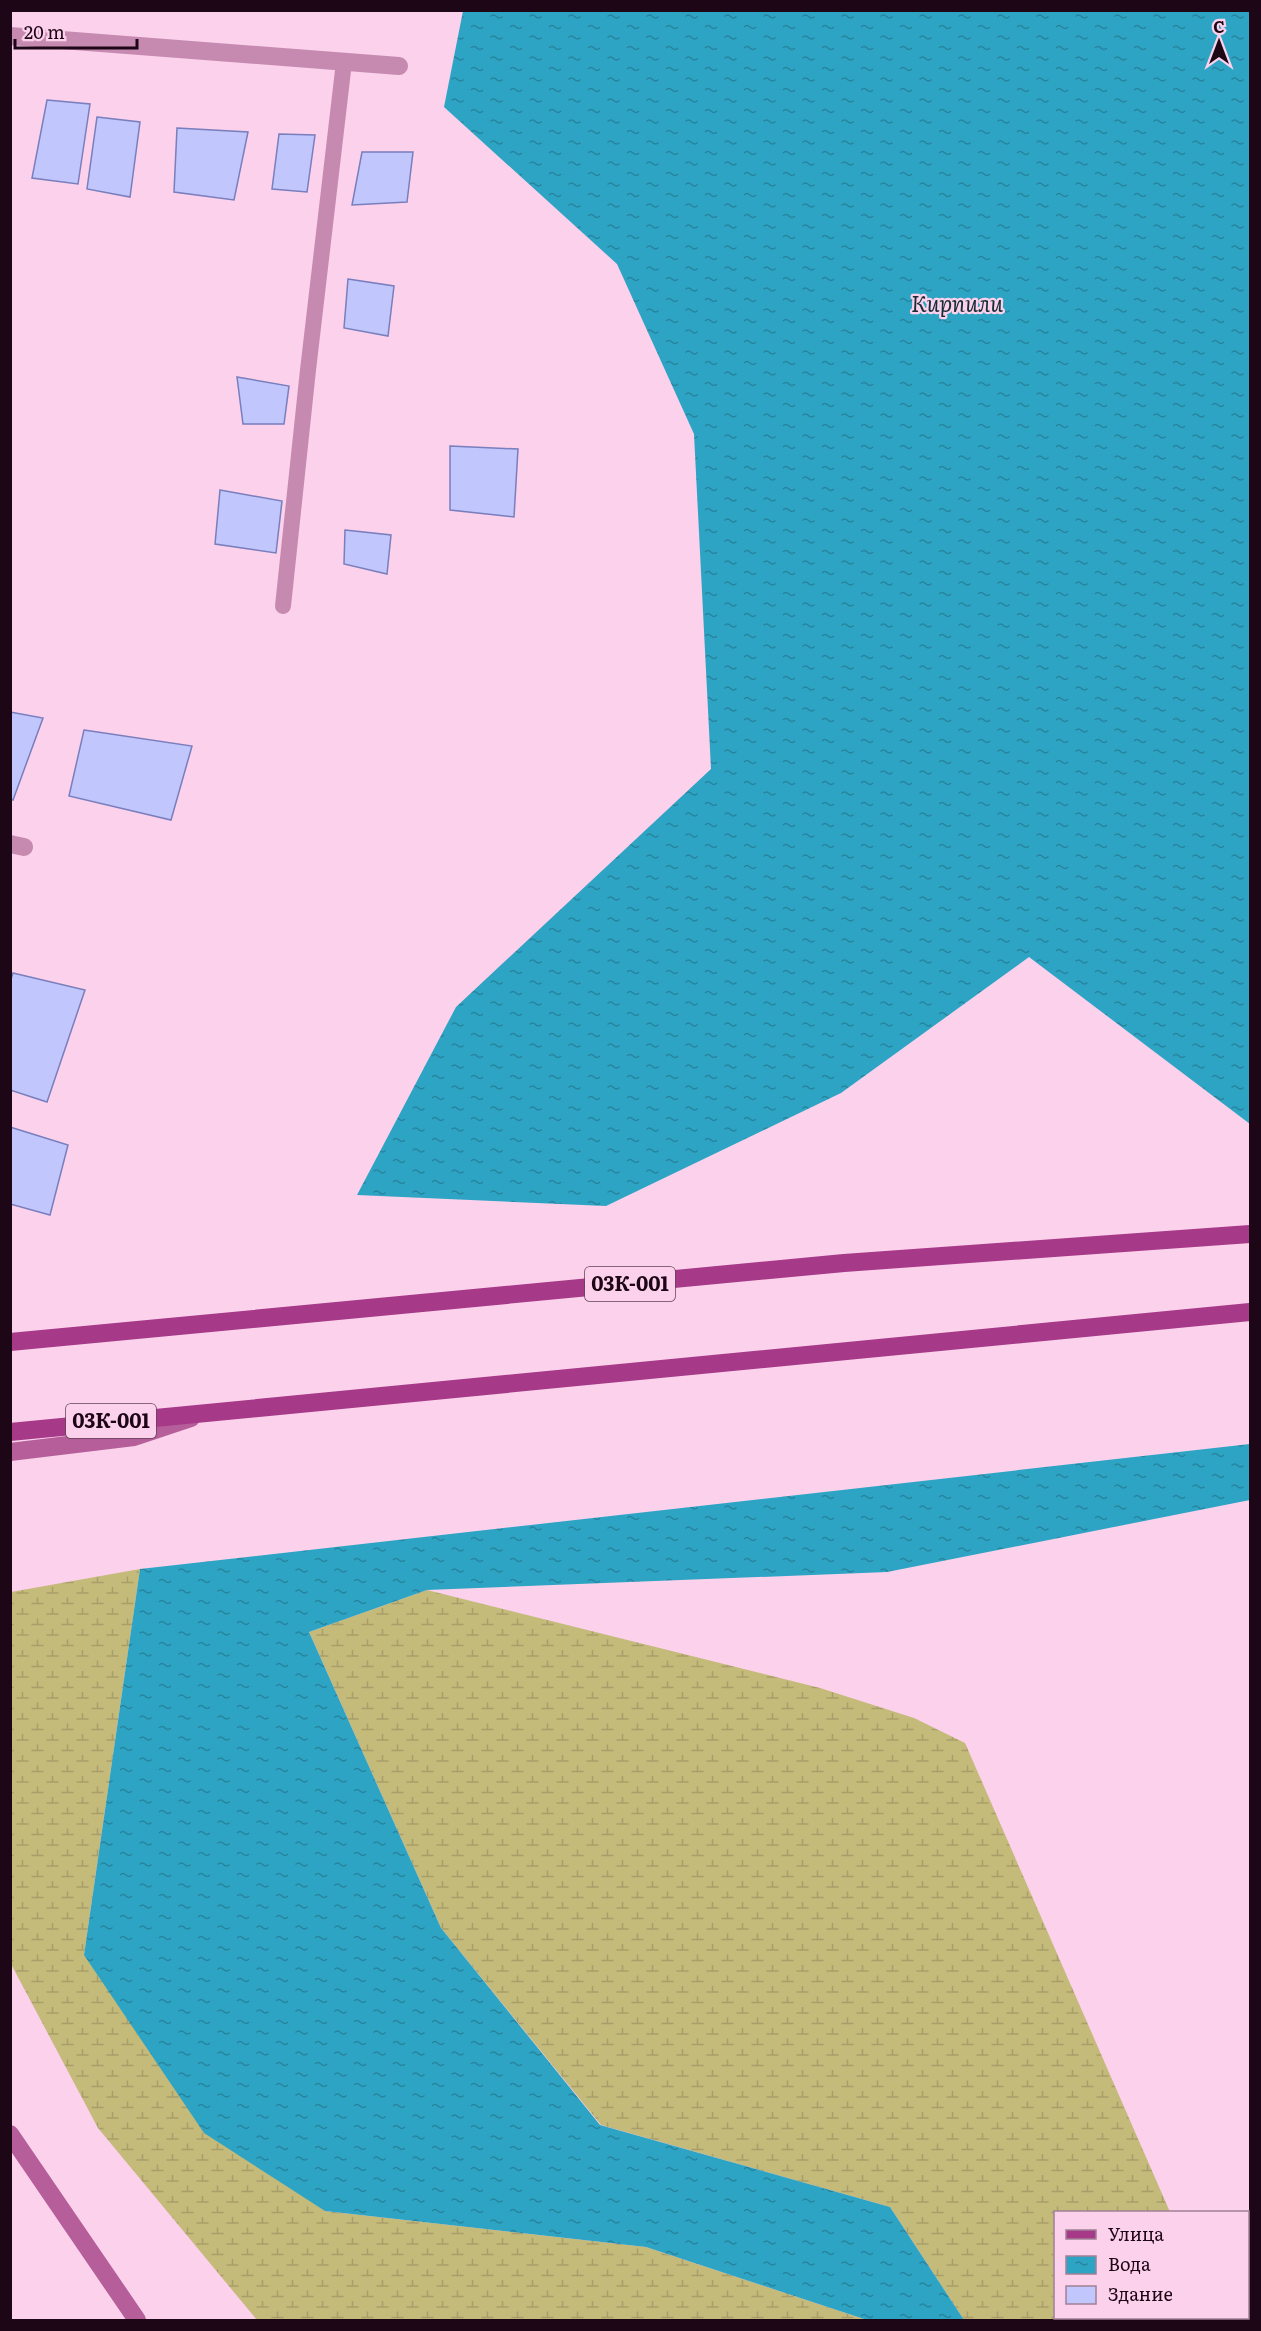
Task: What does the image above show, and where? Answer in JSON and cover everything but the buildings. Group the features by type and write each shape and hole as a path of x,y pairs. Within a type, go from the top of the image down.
{"main road":[{"name":"03К-001","path":"10,1342 844,1263 1251,1234"},
{"name":"03К-001","path":"10,1431 1251,1312"},
{"path":"10,1452 134,1437 211,1412"},
{"path":"10,2134 137,2320"}],"street":[{"path":"10,36 399,66"}],"lane":[{"path":"283,606 344,62"}],"green space":[{"path":"140,1569 84,1955 325,2211 646,2247 867,2320 257,2320 98,2128 11,1964 11,1592"},
{"path":"427,1590 820,1688 914,1718 965,1743 1170,2211 1054,2211 1054,2319 1217,2320 964,2320 890,2207 601,2125 441,1928 309,1632"}],"water":[{"name":"Кирпили","path":"463,11 1250,11 1250,1124 1029,957 841,1093 606,1206 357,1195 456,1007 711,769 694,434 617,264 444,107"},
{"path":"1250,1444 1250,1500 887,1572 427,1590 309,1632 441,1928 600,2125 890,2207 964,2320 867,2320 646,2247 325,2211 204,2133 84,1955 140,1569"}]}
